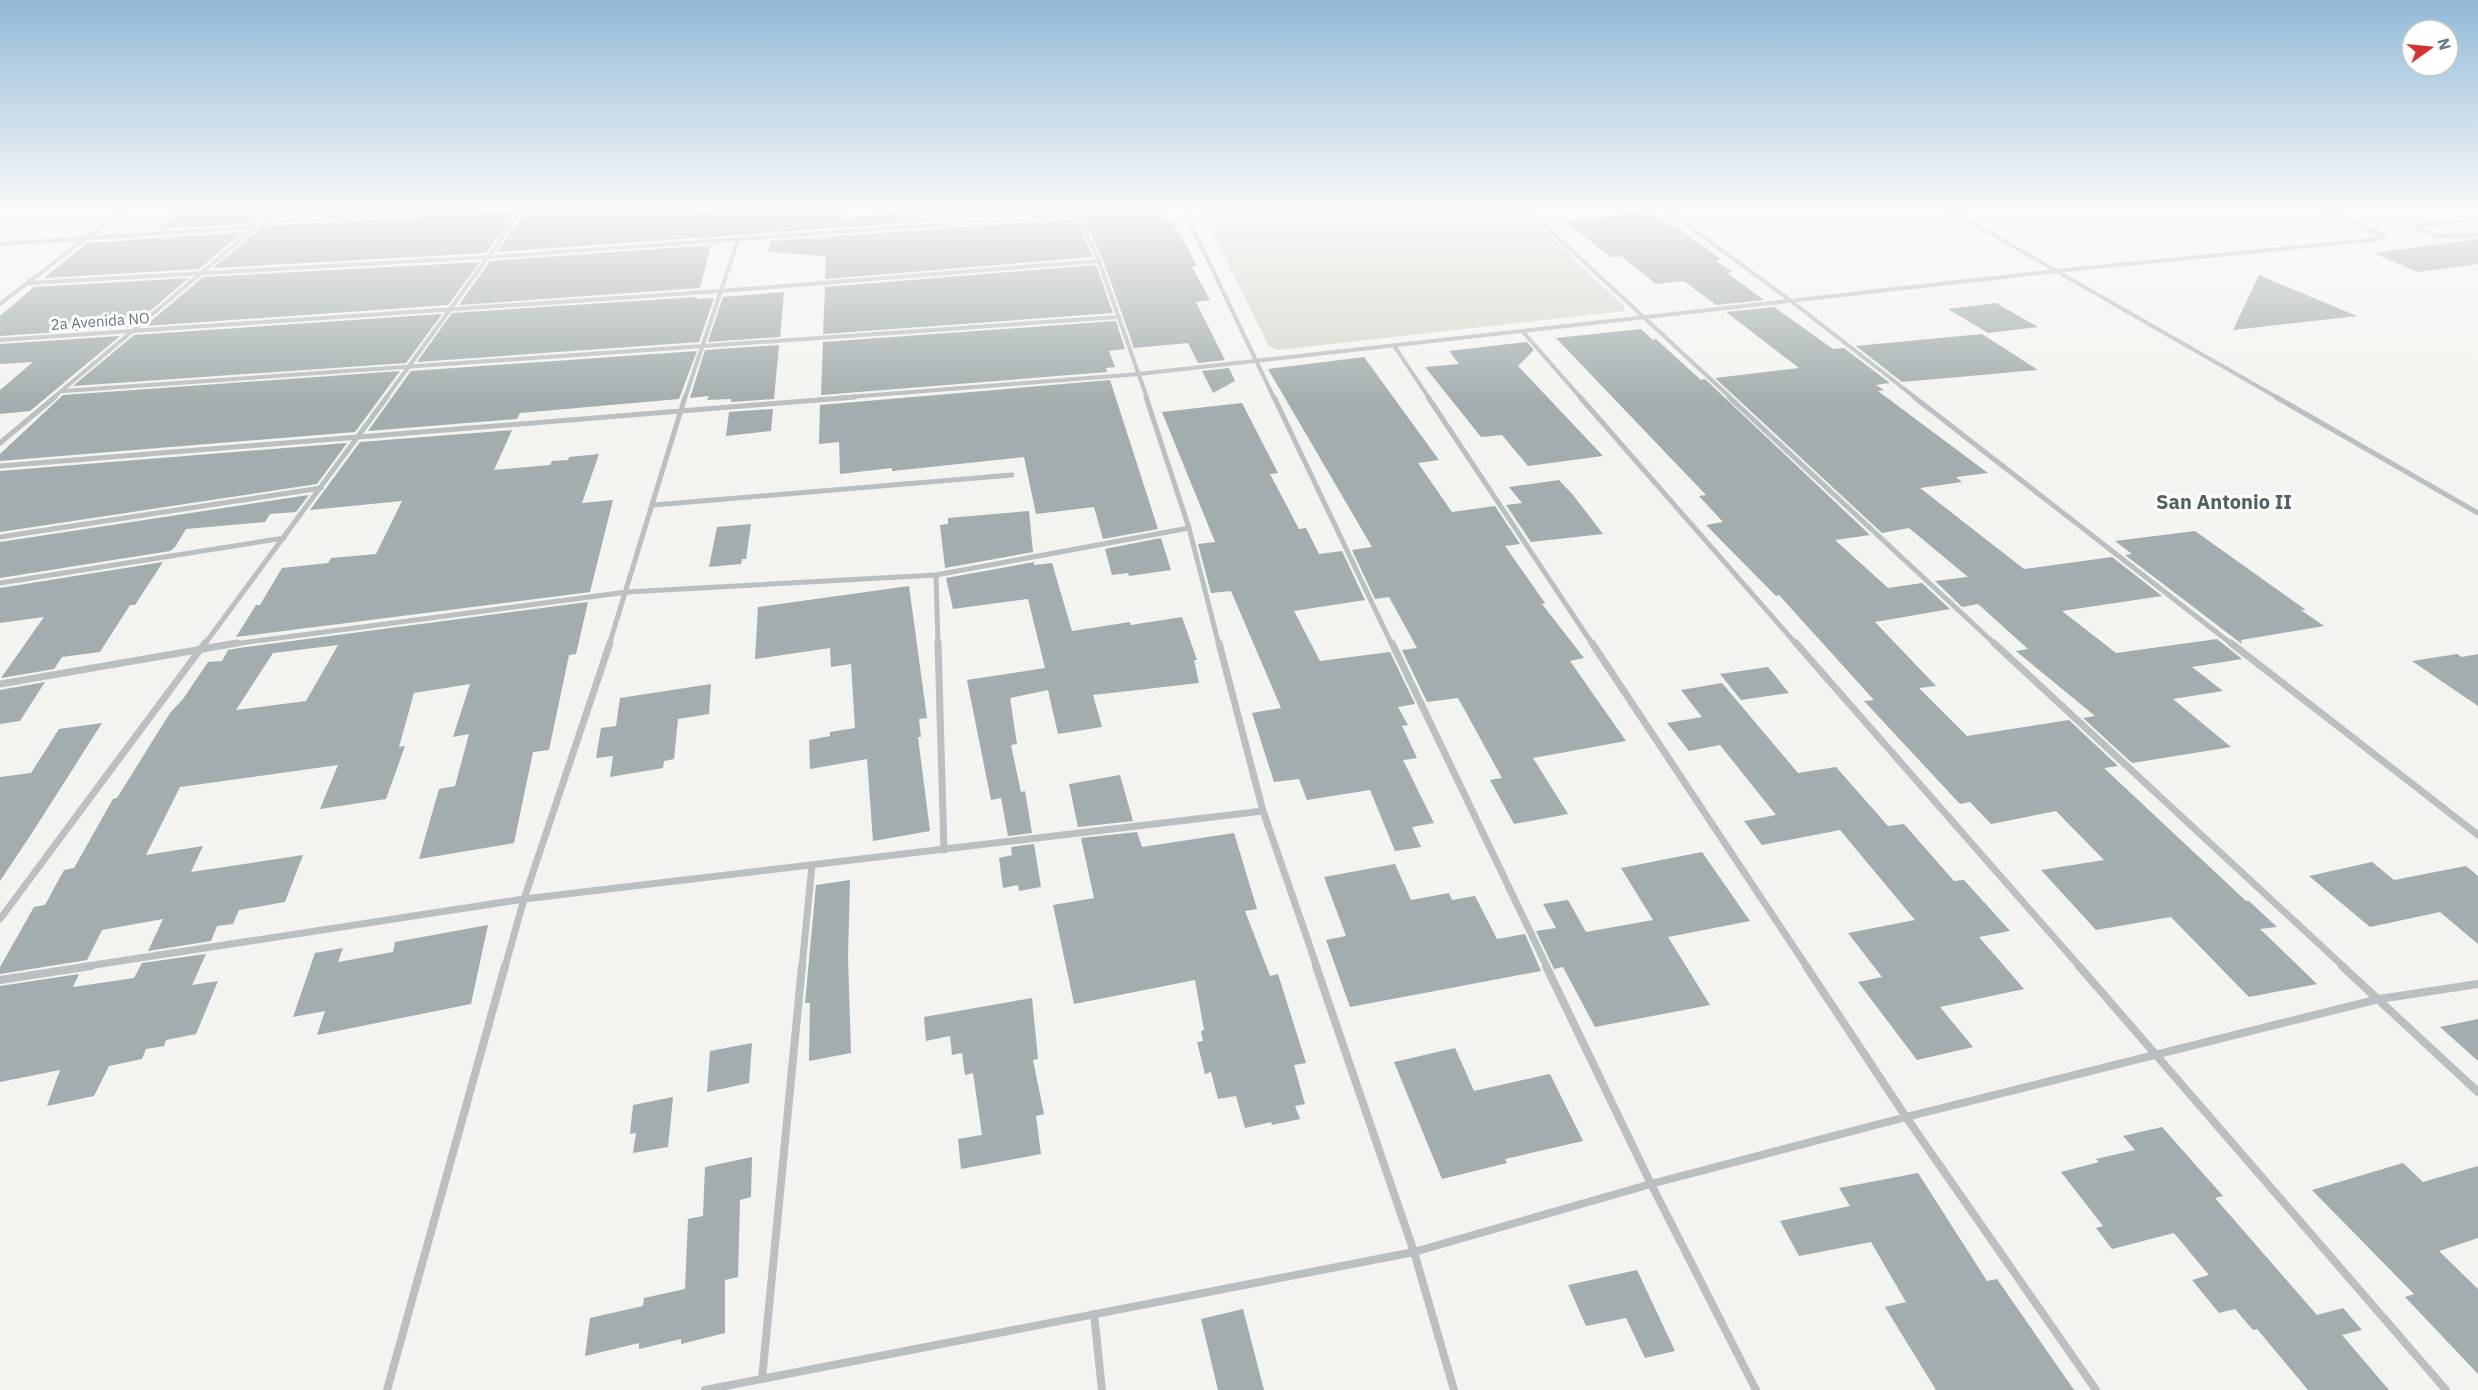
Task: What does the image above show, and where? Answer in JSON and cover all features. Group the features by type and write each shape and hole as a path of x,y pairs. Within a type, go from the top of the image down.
{"street":[{"path":"0,304 38,275"},
{"path":"28,283 168,275"},
{"path":"0,443 198,275"},
{"path":"0,919 321,488 476,275"},
{"path":"387,1390 524,898 627,592 680,412 726,275"},
{"name":"2a Avenida NO","path":"0,340 721,291 924,275"},
{"path":"1103,275 1139,374 1189,528 1263,812 1414,1252 1454,1390"},
{"path":"1216,275 1652,1184 1756,1390"},
{"path":"1599,275 2478,1092"},
{"path":"1755,275 2478,835"},
{"path":"0,466 1139,374 1524,333 1645,317 2022,275"},
{"path":"2063,275 2478,513"},
{"path":"63,391 1117,317"},
{"path":"1524,333 2158,1056 2446,1390"},
{"path":"1395,347 1906,1117 2096,1390"},
{"path":"654,505 1012,475"},
{"path":"0,537 321,488"},
{"path":"0,684 200,648 627,592 936,574 1189,528"},
{"path":"0,582 284,538"},
{"path":"936,574 944,850"},
{"path":"0,980 524,898 1263,812"},
{"path":"762,1379 812,865"},
{"path":"705,1390 1414,1252 1652,1184 1906,1117 2158,1056 2379,999 2478,984"},
{"path":"1094,1314 1102,1390"}],"shaded area":[{"path":"1233,275 1591,275 1624,306 1624,311 1278,350 1269,346"}],"building":[{"path":"48,275 98,275 44,278"},
{"path":"242,275 470,275 448,305 145,326 203,277"},
{"path":"480,275 703,275 700,288 459,305"},
{"path":"825,275 875,275 825,279"},
{"path":"974,275 1099,275 1113,313 823,334 825,287"},
{"path":"1108,275 1196,275 1210,300 1196,302 1225,360 1198,363 1188,343 1134,348"},
{"path":"1645,275 1730,275 1764,300 1716,305 1684,281 1656,284"},
{"path":"2259,275 2273,281 2357,316 2233,330"},
{"path":"189,278 131,327 0,336 0,316 34,287"},
{"path":"784,292 780,337 708,342 723,297"},
{"path":"697,297 697,299 714,298 699,342 417,362 452,313"},
{"path":"1996,303 2038,327 1988,333 1948,309"},
{"path":"1774,307 1833,349 1844,348 1890,383 1876,385 1884,390 1878,391 1988,473 1956,477 1962,482 1920,488 2024,569 2112,557 2162,596 2062,611 2116,653 2217,639 2242,659 2192,667 2223,691 2173,699 2231,747 2132,763 2083,718 2095,716 2016,651 2028,649 1978,604 1962,607 1935,581 1968,577 1909,528 1882,533 1715,378 1799,368 1726,312"},
{"path":"442,314 406,363 73,386 134,335"},
{"path":"1116,321 1125,349 1109,351 1115,367 1106,368 1107,372 821,395 823,342"},
{"path":"1641,329 1653,340 1656,339 1701,380 1705,379 1870,535 1835,540 1888,588 1922,583 1950,609 1875,622 1936,686 1919,688 1967,736 2069,720 2118,766 2104,768 2246,901 2249,901 2277,927 2260,929 2317,984 2249,997 2171,917 2096,930 2041,870 2104,860 2056,811 1991,824 1970,802 1960,804 1864,701 1874,700 1779,595 1776,596 1706,525 1723,522 1699,496 1706,495 1556,338"},
{"path":"1982,334 2038,370 1902,382 1856,346"},
{"path":"120,336 30,411 0,414 0,390 33,362 0,364 0,344"},
{"path":"1527,342 1534,350 1518,366 1603,456 1528,466 1502,435 1481,437 1425,367 1459,364 1449,351"},
{"path":"779,345 774,399 731,402 731,399 707,400 709,396 690,398 705,350"},
{"path":"697,351 679,399 520,413 517,419 368,431 411,371"},
{"path":"1364,357 1439,460 1418,463 1452,512 1495,506 1520,544 1505,546 1545,603 1542,604 1584,658 1570,661 1626,741 1533,758 1568,814 1514,824 1490,780 1502,778 1458,698 1427,702 1402,650 1417,648 1389,597 1375,599 1352,550 1372,547 1268,369"},
{"path":"1229,368 1235,381 1213,393 1202,371"},
{"path":"400,371 355,432 0,461 0,454 63,395"},
{"path":"1110,380 1158,529 1103,539 1094,507 1036,514 1024,457 840,474 839,442 819,444 820,405"},
{"path":"1242,403 1278,473 1270,474 1299,529 1306,528 1319,554 1342,551 1365,600 1294,611 1320,661 1390,652 1415,704 1398,707 1408,725 1402,726 1417,758 1403,760 1434,823 1412,827 1421,847 1395,851 1370,790 1307,800 1299,779 1274,782 1252,713 1281,708 1231,591 1211,593 1198,544 1215,542 1162,412"},
{"path":"773,409 771,431 726,436 729,412"},
{"path":"512,430 494,470 550,465 552,461 568,460 569,457 599,454 582,503 613,500 590,592 236,637 256,605 260,605 282,568 328,563 331,558 376,554 402,501 310,510 360,442"},
{"path":"347,443 317,484 0,532 0,471"},
{"path":"1559,480 1603,534 1531,542 1506,505 1522,503 1509,487"},
{"path":"309,495 296,512 270,514 265,522 186,529 170,551 0,578 0,542"},
{"path":"1029,511 1033,552 945,568 940,525 948,524 948,518"},
{"path":"751,524 746,559 742,559 741,564 709,567 717,527"},
{"path":"2195,531 2306,610 2301,610 2324,626 2241,640 2242,644 2125,555 2132,554 2115,541"},
{"path":"1161,538 1171,570 1129,576 1128,573 1112,575 1105,549"},
{"path":"163,562 135,605 130,605 100,652 62,657 54,669 1,678 44,617 0,623 0,588"},
{"path":"1034,562 1034,565 1052,563 1072,631 1182,617 1197,660 1194,660 1199,683 1093,695 1102,727 1058,734 1048,690 1010,698 1017,744 1011,745 1021,792 1025,791 1032,833 1008,836 1001,798 991,800 967,680 1045,668 1028,599 953,609 946,578"},
{"path":"909,586 927,718 919,719 921,737 918,737 930,831 873,841 867,759 810,769 809,740 830,736 830,732 855,728 851,664 831,667 830,648 755,659 758,607"},
{"path":"588,602 576,654 569,655 549,750 533,752 514,843 419,859 439,789 455,786 469,734 453,737 470,684 414,693 399,747 405,746 386,799 320,809 338,765 180,787 146,855 203,846 191,872 303,855 285,902 239,910 233,924 217,926 211,941 148,951 163,919 102,930 87,960 0,974 0,967 34,907 45,905 64,870 74,868 113,799 117,798 170,713 183,699 208,662 222,661 228,650","holes":["338,645 306,701 236,710 273,653"]},
{"path":"2457,654 2462,657 2478,654 2478,706 2412,661"},
{"path":"1768,667 1789,693 1741,700 1720,674"},
{"path":"45,682 20,721 0,724 0,690"},
{"path":"1722,683 1798,773 1836,767 1888,826 1904,824 1954,881 1964,880 2010,931 1979,937 2024,989 1940,1007 1973,1047 1917,1060 1858,982 1882,977 1848,933 1915,920 1840,830 1762,845 1744,821 1776,815 1720,745 1689,751 1667,723 1702,717 1681,690"},
{"path":"711,684 709,714 678,719 674,759 664,761 663,768 610,777 613,756 596,758 601,728 616,726 620,698"},
{"path":"102,723 0,881 0,777 31,773 59,729"},
{"path":"1120,775 1133,821 1078,827 1069,784"},
{"path":"1137,832 1142,847 1234,833 1257,909 1245,911 1270,976 1278,974 1306,1063 1294,1065 1305,1104 1295,1106 1300,1119 1245,1128 1236,1096 1218,1099 1211,1072 1205,1074 1197,1042 1203,1041 1201,1031 1204,1030 1195,980 1074,1004 1053,905 1094,898 1081,838"},
{"path":"1034,844 1041,887 1019,891 1018,885 1003,888 999,858 1012,855 1011,847"},
{"path":"1702,852 1750,921 1668,937 1710,1005 1595,1027 1563,967 1554,969 1536,931 1556,928 1543,904 1568,900 1586,932 1653,920 1621,868"},
{"path":"2372,862 2394,880 2466,866 2478,876 2478,944 2440,912 2370,927 2309,876"},
{"path":"1395,864 1411,900 1449,893 1452,900 1475,896 1497,939 1525,934 1541,971 1350,1007 1326,940 1346,936 1324,877"},
{"path":"850,880 848,957 851,1053 809,1061 810,1003 805,1003 816,885"},
{"path":"488,925 471,1004 317,1035 325,1011 293,1017 315,953 343,948 338,962 393,952 395,942"},
{"path":"206,954 192,985 218,981 196,1034 166,1040 164,1046 146,1049 142,1059 109,1066 94,1096 47,1106 60,1070 0,1082 0,986 79,974 73,987 134,978 142,963"},
{"path":"1032,998 1038,1059 1033,1060 1044,1114 1036,1116 1041,1154 961,1169 958,1139 982,1135 973,1073 965,1075 962,1053 952,1055 950,1036 926,1041 924,1017"},
{"path":"2478,1019 2478,1061 2440,1027"},
{"path":"752,1043 749,1083 707,1092 710,1051"},
{"path":"1455,1048 1474,1091 1550,1074 1583,1141 1505,1159 1507,1163 1442,1179 1394,1062"},
{"path":"673,1097 668,1147 633,1153 636,1133 630,1134 633,1105"},
{"path":"2162,1127 2223,1196 2215,1198 2317,1315 2343,1308 2362,1330 2342,1335 2389,1390 2308,1390 2257,1329 2253,1330 2235,1309 2219,1313 2192,1280 2209,1275 2174,1233 2112,1249 2096,1228 2103,1226 2061,1172 2099,1162 2096,1159 2135,1150 2123,1136"},
{"path":"752,1157 751,1197 740,1200 738,1277 725,1280 725,1333 681,1344 681,1339 639,1349 639,1343 585,1356 590,1318 643,1306 644,1298 685,1289 688,1219 703,1216 705,1167"},
{"path":"2403,1163 2423,1182 2478,1166 2478,1238 2439,1251 2478,1289 2478,1374 2405,1297 2414,1294 2312,1190"},
{"path":"1918,1173 1987,1281 1997,1279 2074,1390 1936,1390 1885,1307 1906,1302 1871,1242 1799,1256 1780,1221 1850,1206 1839,1188"},
{"path":"1637,1270 1675,1351 1645,1358 1626,1318 1586,1326 1568,1285"},
{"path":"1243,1309 1264,1390 1218,1390 1201,1319"}],"district":[{"name":"San Antonio II","path":"2224,501"}]}
